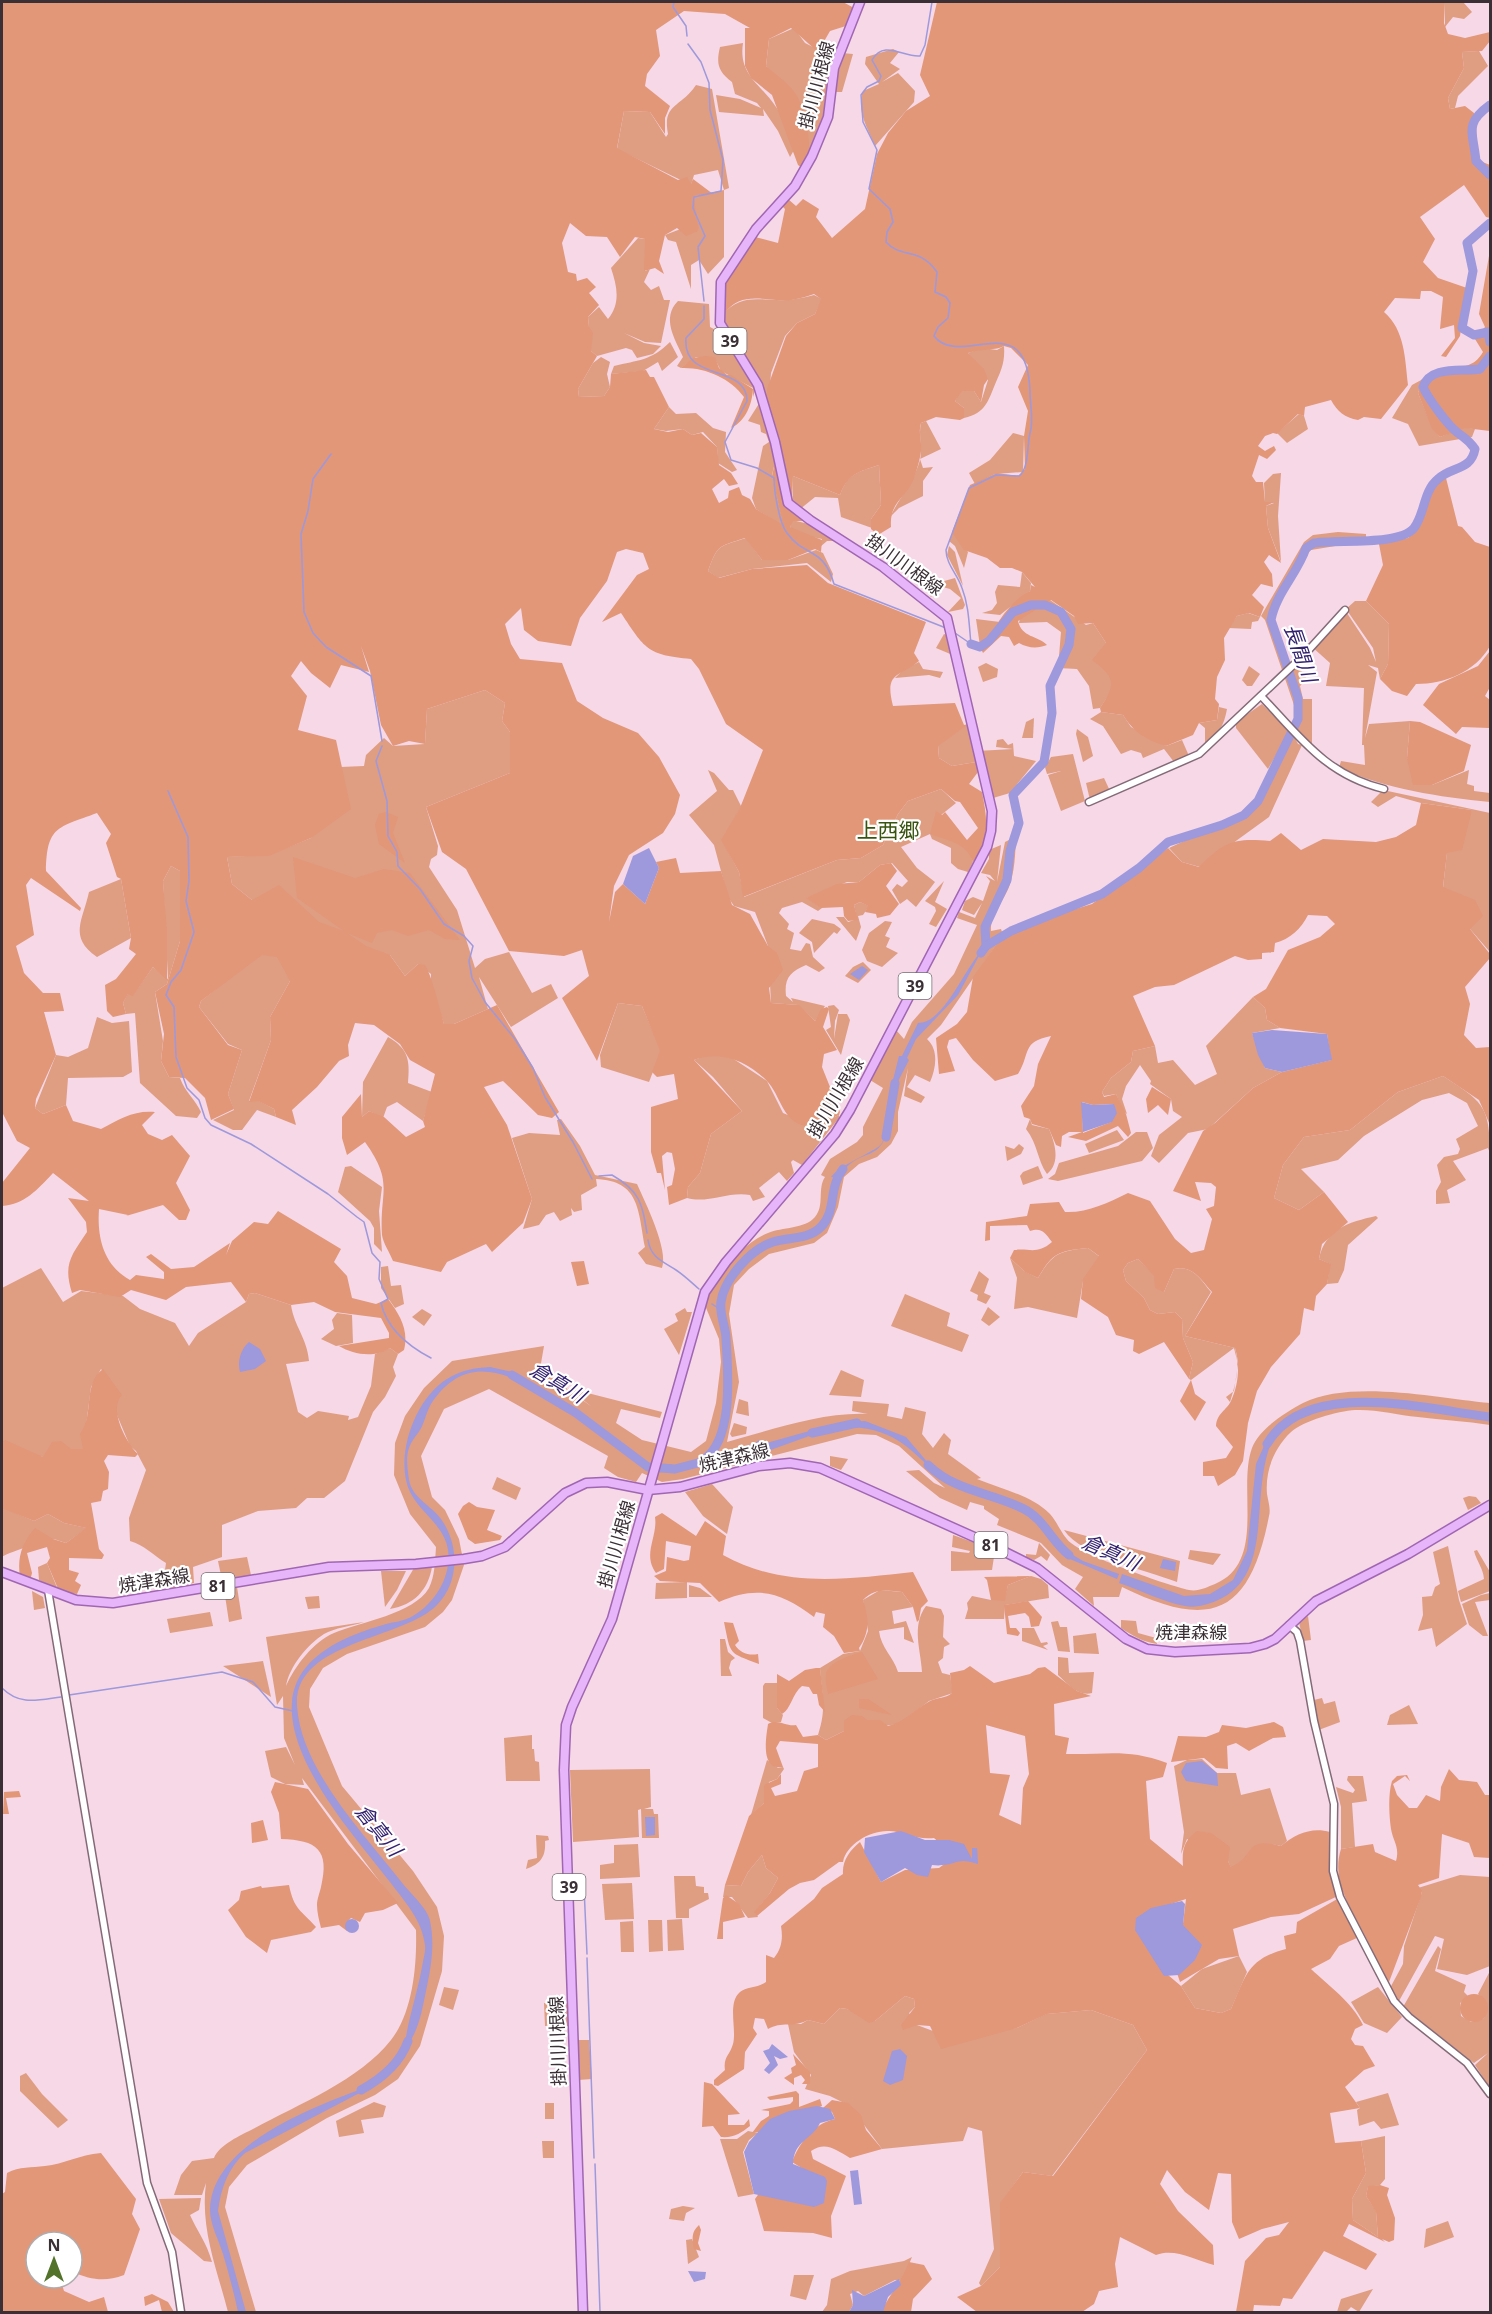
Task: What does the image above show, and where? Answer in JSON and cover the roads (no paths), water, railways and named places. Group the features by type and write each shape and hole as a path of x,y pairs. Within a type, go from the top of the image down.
{"main road":[{"name":"掛川川根線","path":"583,2313 564,1748 572,1707 612,1619 704,1295 726,1262 835,1134 850,1110 987,848 991,831 992,811 951,626 941,610 867,556 793,509 788,503 775,442 758,385 720,323 721,282 756,229 795,186 812,156 828,117 834,68 860,2"},
{"name":"焼津森線","path":"2,1572 86,1603 113,1603 329,1567 464,1559 482,1556 505,1547 565,1493 586,1483 607,1482 648,1490 680,1488 778,1463 805,1465 838,1476 1037,1568 1126,1640 1139,1647 1175,1652 1250,1648 1275,1639 1316,1601 1408,1554 1491,1506"}],"street":[{"path":"1089,802 1199,754 1261,696 1345,610"},
{"path":"1261,696 1313,752 1335,770 1362,784 1384,789"},
{"path":"48,1590 147,2183 172,2253 181,2313"},
{"path":"1290,1625 1300,1641 1314,1721 1332,1797 1333,1871 1340,1897 1394,2001 1409,2017 1467,2063 1491,2094"}],"waterway":[{"path":"674,2 673,7 686,26 687,36"},
{"path":"932,2 925,45 920,56 888,50 877,54 872,60 881,76 879,81 867,87 861,95 863,122 877,150 869,189 890,209 893,222 887,232 886,242 930,264 937,272 935,292 946,297 950,303 948,318 938,327 934,336 945,345 960,347 991,343 1005,344 1017,350 1026,365 1032,423 1025,468 1019,476 996,475 969,488 946,550 948,560 964,595 971,644"},
{"path":"688,44 701,62 709,83 710,110 723,160 721,191 694,197 693,208 705,236 698,247 704,301"},
{"name":"長間川","path":"1490,105 1476,118 1472,129 1476,161 1490,175"},
{"name":"長間川","path":"1490,223 1467,243 1473,271 1462,328 1474,335 1488,332 1490,342"},
{"path":"704,306 704,319 686,338 687,352 704,368 737,381 744,389 747,401 725,442 731,460 757,468 774,478 784,528 794,541 825,564 834,584 946,628"},
{"name":"長間川","path":"986,946 1011,931 1102,894 1139,868 1168,842 1222,825 1244,815 1258,801 1298,719 1298,698 1271,620 1277,601 1306,548 1314,543 1382,540 1407,534 1414,528 1433,484 1443,475 1470,461 1475,449 1444,418 1423,387 1432,375 1439,372 1480,369 1490,356"},
{"path":"331,454 313,479 308,511 301,534 304,612 313,633 326,647 371,676 382,741"},
{"path":"971,644 980,647 989,641 1013,612 1031,605 1045,605 1061,612 1071,629 1069,645 1050,686 1052,713 1044,762 1013,795 1019,823 1010,851 1007,880 985,927 986,946 981,953"},
{"path":"955,633 971,644"},
{"path":"382,746 376,761 387,801 388,836 397,852 398,866 420,889 444,924 464,936 473,946 469,961 472,978 485,1002 515,1039 533,1068 545,1097 573,1142 592,1179"},
{"path":"168,791 188,837 189,881 186,901 194,932 181,970 171,982 166,995 174,1007 176,1057 187,1088 199,1100 205,1118 211,1125 251,1144 328,1194 364,1222 372,1253 380,1262 379,1279 388,1299 381,1303 388,1321 400,1336 431,1358"},
{"path":"886,1137 895,1083"},
{"path":"703,1460 713,1450 720,1437 727,1404 728,1369 721,1307 727,1284 740,1266 756,1251 779,1240 810,1234 821,1227 829,1214 835,1184 843,1169"},
{"path":"599,1176 612,1175 634,1192 641,1206 647,1233"},
{"path":"648,1240 649,1246 658,1258 699,1289"},
{"path":"712,1304 721,1310"},
{"name":"倉真川","path":"512,1375 576,1413 648,1467 675,1469 755,1448"},
{"name":"倉真川","path":"1267,1444 1286,1423 1310,1410 1339,1404 1370,1402 1490,1417"},
{"name":"倉真川","path":"812,1433 857,1423"},
{"name":"倉真川","path":"928,1465 950,1481 1012,1503 1031,1513 1069,1555"},
{"path":"69,1695 222,1672 253,1682 275,1707 293,1711"},
{"path":"2,1688 23,1700 61,1697"},
{"path":"584,1887 587,1954"},
{"path":"587,1958 594,2158"},
{"name":"倉真川","path":"361,2090 376,2081 395,2064 408,2041"},
{"path":"595,2164 600,2312"}],"district":[{"name":"上西郷","path":"888,830"}]}
